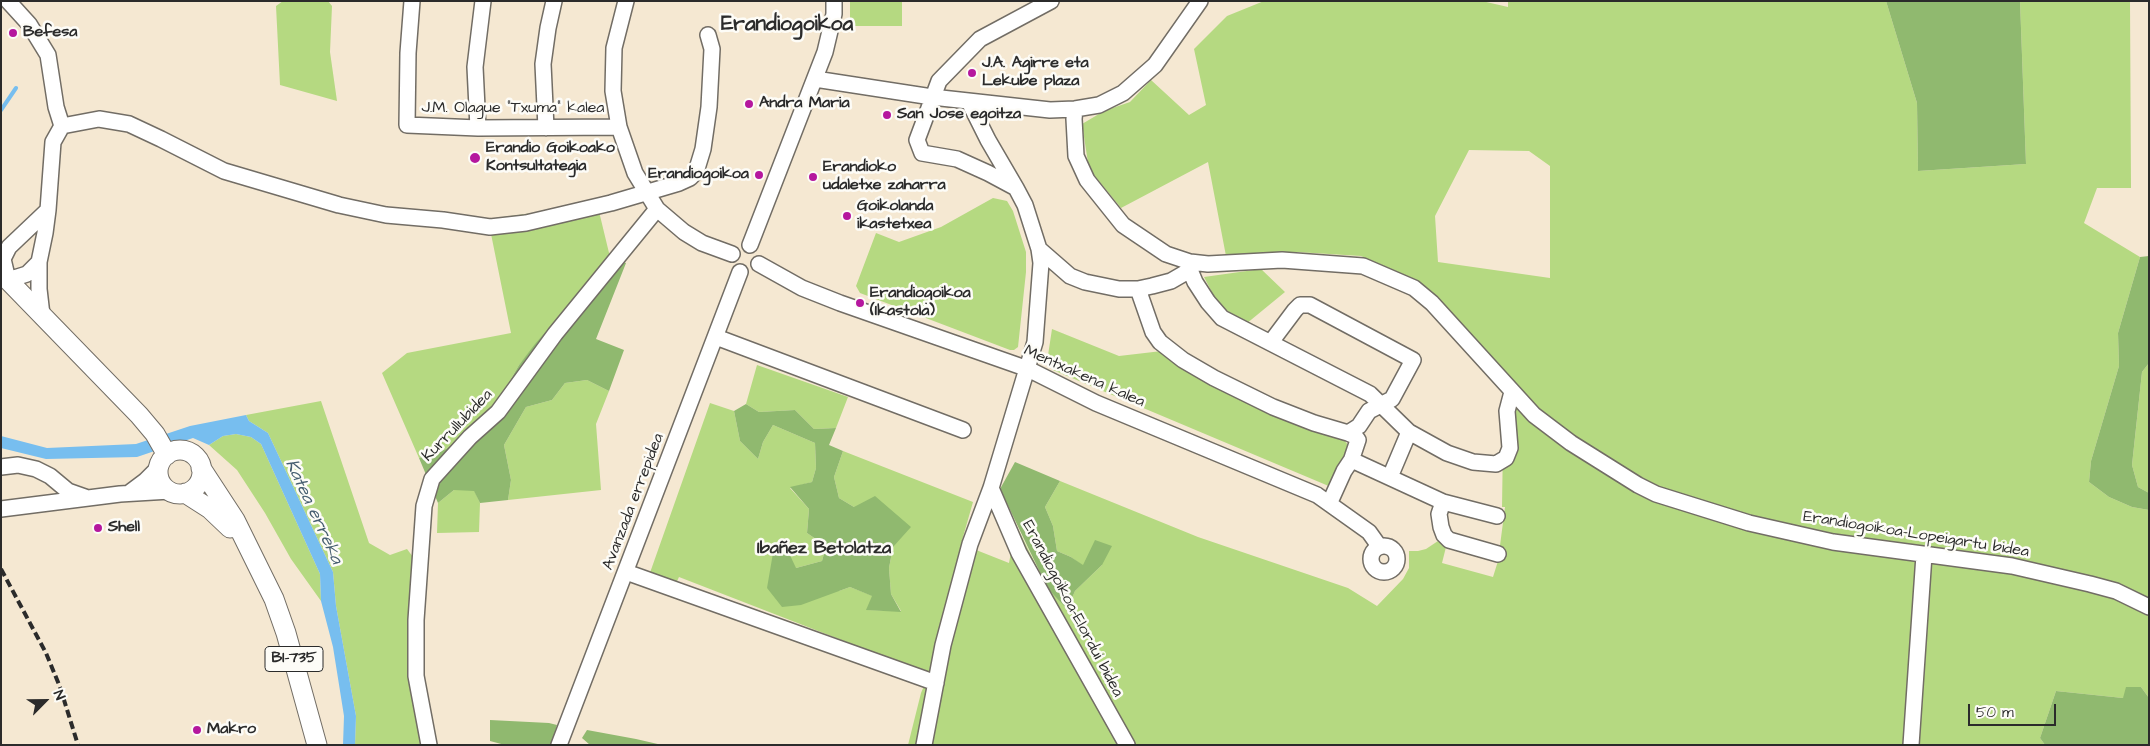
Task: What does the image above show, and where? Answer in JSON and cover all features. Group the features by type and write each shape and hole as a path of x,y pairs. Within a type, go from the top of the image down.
{"main road":[{"path":"5,277 108,382 155,434 163,461 159,478 177,492 196,486 199,481 201,468 199,462 147,414 108,382"},
{"path":"163,461 173,452 188,452"},
{"name":"BI-735","path":"201,468 235,520 267,584 286,633 317,745"},
{"name":"BI-735","path":"177,492 224,521 252,554"}],"street":[{"path":"8,1 29,24 48,55 56,107 62,126 53,142 46,233 39,262 39,289 42,315"},
{"name":"J.M. Olague \"Txuma\" kalea","path":"412,1 408,53 407,125 478,128 619,127"},
{"path":"478,128 475,67 483,1"},
{"path":"546,128 543,64 554,1"},
{"path":"626,1 614,48 614,91 619,127 635,173 657,209 690,236 702,243 732,254"},
{"path":"750,245 815,79 829,38 834,1"},
{"path":"1016,188 957,159 922,153 917,140 939,81 963,56 980,39 1051,1"},
{"path":"815,79 969,102 1050,110 1075,109 1099,105 1123,93 1155,65 1200,1"},
{"path":"62,126 99,119 129,124 224,171 339,205 386,215 443,220 490,227 526,223 551,218 684,181 696,172 703,149 709,108 712,49 708,35"},
{"path":"924,745 943,645 970,544 991,488 1028,370 1034,342 1041,263 1039,250 1025,206 969,102"},
{"name":"Erandiogoikoa-Lopeigartu bidea","path":"1075,109 1076,156 1087,180 1123,226 1166,254 1190,266 1282,260 1363,266 1414,288 1432,303 1534,415 1571,443 1638,485 1656,494 1749,523 1833,542 2012,566 2116,591 2149,607"},
{"name":"Kurrullubidea","path":"428,745 416,676 416,620 424,506 432,479 470,437 498,412 555,334 657,209"},
{"path":"39,262 27,274 5,277 3,259 9,247 48,210"},
{"path":"1,241 18,239"},
{"path":"750,245 760,255 759,264 749,273 740,272 733,266 732,254 738,247 750,245"},
{"path":"1039,250 1070,276 1085,282 1119,288 1138,289 1171,281 1190,266 1195,282 1208,302 1222,318 1370,394 1409,432 1447,453 1473,462 1496,464 1506,458 1510,448 1507,411 1512,392"},
{"name":"Mentxakena kalea","path":"759,264 802,288 1028,370 1096,403 1317,494 1369,532 1379,546"},
{"name":"Avanzada errepidea","path":"560,745 740,272"},
{"path":"1138,289 1153,332 1160,342 1182,360 1273,407 1314,423 1356,436 1358,440 1352,459 1344,471 1330,502"},
{"path":"1271,342 1300,305 1310,305 1413,360 1392,399 1369,410 1359,426 1348,433"},
{"path":"716,337 963,430"},
{"path":"1390,477 1409,432"},
{"path":"1352,459 1354,462 1443,502 1497,516"},
{"path":"130,493 146,482 163,461"},
{"path":"1,467 18,465 36,469 50,476 68,491 86,498"},
{"name":"Erandiogoikoa-Elordui bidea","path":"991,488 1019,553 1127,745"},
{"path":"1,509 130,493 177,492"},
{"path":"1443,502 1439,514 1441,528 1449,540 1498,554"},
{"path":"1911,745 1924,555"},
{"path":"626,572 936,683"}],"green space":[{"path":"283,1 328,1 332,6 330,52 337,101 280,85 276,6"},
{"path":"850,1 902,1 902,26 850,26"},
{"path":"1264,1 1482,1 1508,7 1508,1 1886,1 1917,103 1918,171 2026,164 2020,1 2130,1 2131,188 2097,188 2084,223 2140,257 2118,333 2119,366 2091,461 2089,482 2109,497 2132,507 2149,510 2149,698 2141,687 2123,698 2056,691 2040,738 2045,745 908,745 921,693 929,674 679,577 671,594 646,584 710,403 734,411 740,441 758,459 763,442 773,425 815,443 816,468 812,482 790,488 809,509 807,533 826,546 822,561 796,568 767,588 839,591 850,587 873,596 867,610 901,611 891,594 889,568 893,547 854,507 839,498 834,477 843,451 973,502 961,544 1009,563 1016,525 1048,589 1067,608 1075,591 1102,565 1083,566 1071,557 1057,551 1053,526 1045,507 1060,481 1198,537 1348,588 1377,606 1403,579 1409,568 1409,551 1426,549 1438,541 1446,547 1442,563 1493,577 1498,561 1505,507 1502,507 1504,375 1448,313 1412,278 1361,256 1297,252 1226,256 1208,162 1121,208 1089,169 1082,124 1104,111 1130,102 1151,80 1189,115 1206,105 1194,49 1227,16","holes":["1469,150 1529,151 1550,166 1550,278 1438,262 1435,216"]},
{"path":"1886,1 2020,1 2026,164 1918,171 1917,103"},
{"path":"993,198 1007,201 1013,211 1026,252 1026,272 1018,347 1014,350 860,293 856,286 876,233 899,242 941,227"},
{"path":"596,199 610,257 519,365 497,403 471,429 446,449 419,458 382,373 407,353 511,333 488,219 533,213"},
{"path":"2149,256 2149,363 2142,372 2132,465 2138,487 2149,493 2149,510 2132,507 2109,497 2089,482 2091,461 2119,366 2118,333 2140,257"},
{"path":"610,257 626,263 596,339 624,350 609,391 587,380 565,383 552,400 526,407 504,445 511,480 508,500 480,503 474,491 454,490 438,503 419,458 446,449 471,429 497,403 519,365 535,344"},
{"path":"1261,269 1285,292 1246,324 1218,304 1204,277"},
{"path":"1052,329 1119,356 1162,351 1343,439 1349,446 1331,487 1053,370 1047,362"},
{"path":"2149,363 2149,493 2138,487 2132,465 2142,372"},
{"path":"757,365 848,397 836,428 814,429 795,410 759,412 746,404"},
{"path":"587,380 609,391 596,424 601,490 508,500 511,480 504,445 526,407 552,400 565,383"},
{"path":"321,401 369,543 390,555 407,549 413,557 424,745 355,745 356,716 336,606 333,572 268,433 249,421 246,415"},
{"path":"746,404 759,412 795,410 814,429 836,428 829,445 843,451 834,477 839,498 854,507 875,496 911,527 893,547 889,568 891,594 901,612 866,610 872,596 850,587 801,605 782,607 767,588 773,553 788,551 796,568 822,561 826,546 807,533 809,509 790,487 812,482 816,468 815,443 773,425 763,442 758,459 740,441 734,411"},
{"path":"236,434 251,437 261,444 320,574 321,601 291,559 265,513 237,470 209,445 223,436"},
{"path":"1015,462 1060,481 1045,507 1053,526 1057,551 1083,565 1095,540 1112,546 1102,565 1075,591 1067,609 1048,589 1000,489"},
{"path":"454,490 474,490 480,503 479,532 437,533 438,503"},
{"path":"2126,687 2141,687 2149,698 2149,744 2045,745 2040,738 2056,691 2123,698"},
{"path":"490,720 557,725 551,745 505,745 490,741"},
{"path":"587,730 662,745 590,745 582,738"}],"water":[{"path":"246,415 249,421 268,433 333,572 336,606 356,716 355,745 343,745 344,716 333,647 321,601 320,574 261,444 251,437 236,434 223,436 209,445 193,438 137,457 46,459 1,448 1,436 47,448 136,444 190,426"}],"waterway":[{"path":"1,110 16,88"}],"railway":[{"path":"1,569 46,653 60,687 78,745"}],"place":[{"name":"Befesa","path":"13,33"},
{"name":"J.A. Agirre eta Lekube plaza","path":"972,73"},
{"name":"Andra Maria","path":"749,104"},
{"name":"San Jose egoitza","path":"887,115"},
{"name":"Erandio Goikoako Kontsultategia","path":"475,158"},
{"name":"Erandiogoikoa","path":"759,175"},
{"name":"Erandioko udaletxe zaharra","path":"813,177"},
{"name":"Goikolanda ikastetxea","path":"847,216"},
{"name":"Erandiogoikoa (Ikastola)","path":"860,303"},
{"name":"Shell","path":"98,528"},
{"name":"Makro","path":"197,730"}],"district":[{"name":"Erandiogoikoa","path":"787,26"},
{"name":"Ibañez Betolatza","path":"824,549"}],"water label":[{"name":"Katea erreka","path":"313,512"}]}
